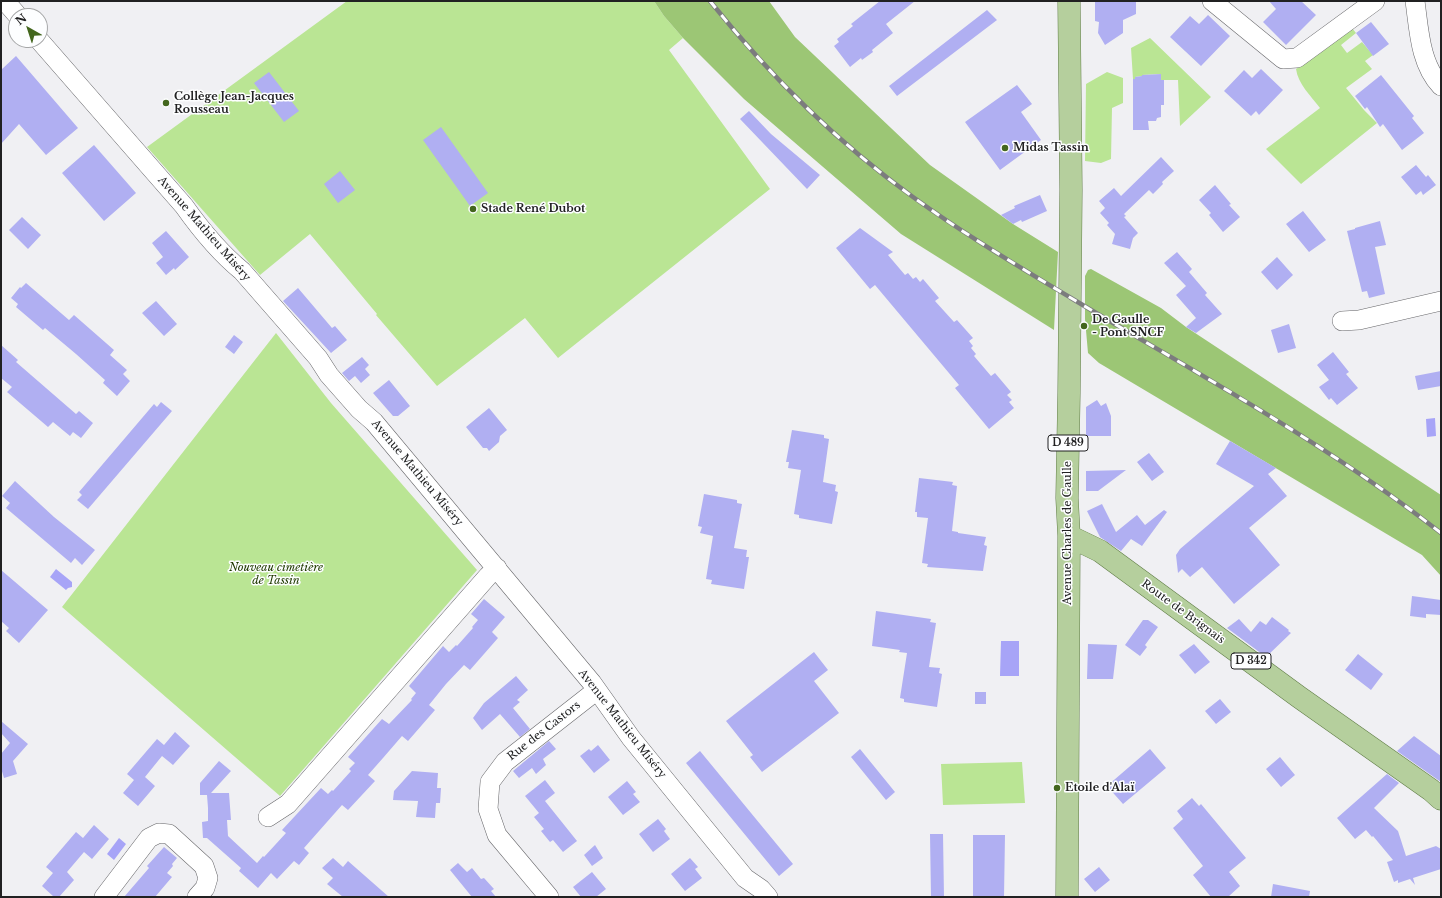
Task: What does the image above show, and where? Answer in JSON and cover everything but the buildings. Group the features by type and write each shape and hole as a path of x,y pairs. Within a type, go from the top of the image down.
{"main road":[{"name":"Avenue Charles de Gaulle","path":"1067,897 1069,536 1067,498 1071,190 1069,1"},
{"name":"Route de Brignais","path":"1069,536 1100,551 1299,697 1438,794"}],"street":[{"path":"1212,1 1283,59 1297,58 1375,1"},
{"path":"1415,1 1420,37 1426,60 1435,80 1441,86"},
{"name":"Avenue Mathieu Miséry","path":"46,48 184,206 194,221 230,261 242,271 313,352 330,375 359,409 374,422 597,690 631,738 745,878 761,889 768,897"},
{"path":"1342,321 1359,320 1441,301"},
{"path":"268,817 288,804 488,576 497,568"},
{"name":"Rue des Castors","path":"549,897 497,835 488,809 490,782 505,762 597,690"},
{"path":"104,897 149,838 159,833 169,834 204,866 208,878 205,888 197,897"}],"green space":[{"name":"Stade René Dubot","path":"347,1 654,1 664,16 683,38 669,50 770,189 558,358 525,318 437,386 376,315 377,314 310,234 260,275 147,147"},
{"path":"654,1 769,1 795,37 930,165 1013,224 1058,252 1054,330 901,234 744,99 683,38 664,16"},
{"path":"1352,28 1356,33 1341,45 1347,53 1362,42 1373,55 1365,61 1372,69 1346,88 1377,123 1301,184 1266,149 1320,108 1302,85 1296,69"},
{"path":"1150,38 1211,97 1180,126 1178,80 1161,80 1161,74 1142,75 1133,79 1131,48"},
{"path":"1107,72 1123,78 1123,103 1112,108 1111,159 1101,163 1085,161 1086,84"},
{"path":"1091,269 1161,308 1186,327 1441,495 1441,576 1422,555 1099,363 1088,353 1085,319 1085,276 1088,270"},
{"name":"Nouveau cimetière de Tassin","path":"276,333 331,403 477,570 280,796 62,607"},
{"path":"1022,762 1025,803 943,805 941,764"}],"shaded area":[{"path":"1435,418 1436,436 1427,437 1426,419"},
{"path":"56,569 72,582 72,587 66,590 50,577"},
{"path":"1001,641 1019,641 1019,676 1000,676"},
{"path":"119,838 126,844 114,860 107,854"}],"railway":[{"path":"710,1 756,55 805,106 858,154 913,197 1011,262 1260,410 1306,439 1397,500 1441,533"}],"place":[{"name":"Collège Jean-Jacques Rousseau","path":"166,103"},
{"name":"Midas Tassin","path":"1005,148"},
{"name":"Stade René Dubot","path":"473,209"},
{"name":"De Gaulle - Pont SNCF","path":"1084,326"},
{"name":"Etoile d'Alaï","path":"1057,788"}]}
